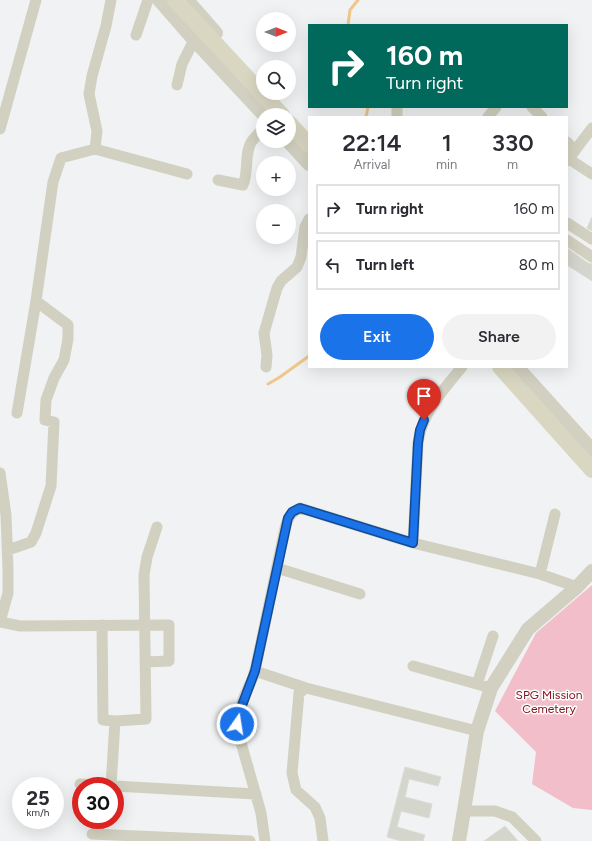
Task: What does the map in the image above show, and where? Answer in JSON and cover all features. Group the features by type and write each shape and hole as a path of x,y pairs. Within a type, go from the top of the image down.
{"main road":[{"path":"166,0 265,108"},
{"path":"175,0 275,108"},
{"path":"296,131 308,144"},
{"path":"296,142 308,155"},
{"path":"501,368 592,470"},
{"path":"510,368 592,461"}],"street":[{"path":"0,129 36,0"},
{"path":"95,149 97,131 89,94 111,0"},
{"path":"136,35 148,0"},
{"path":"159,0 257,108"},
{"path":"187,0 256,79"},
{"path":"177,85 182,64 194,40"},
{"path":"276,100 308,135"},
{"path":"489,116 495,108"},
{"path":"533,108 541,116"},
{"path":"570,157 592,128"},
{"path":"218,180 243,185 246,178 249,149 251,142 256,137"},
{"path":"568,147 570,157 592,174"},
{"path":"294,148 308,163"},
{"path":"17,413 36,301 53,182 61,158 95,149 187,174"},
{"path":"266,366 267,355 264,333 277,288 281,281 297,267 301,257 305,227 308,221"},
{"path":"568,224 592,239"},
{"path":"568,241 592,256"},
{"path":"8,550 31,542 36,534 51,486 54,422 45,420 46,400 54,378 64,360 68,339 68,325 36,301"},
{"path":"413,543 417,456 420,430 432,406 461,368"},
{"path":"494,368 592,479"},
{"path":"518,368 592,450"},
{"path":"0,473 6,515 8,550 8,593 0,622 20,626 169,624 169,660 145,662"},
{"path":"265,841 256,794 237,724 238,716 255,671 288,518 292,512 300,508 413,543 540,574 577,587"},
{"path":"540,574 556,514"},
{"path":"102,624 103,720 146,720 144,575 147,557 157,527"},
{"path":"277,568 360,594"},
{"path":"459,841 477,731 491,688 528,628 577,587 592,571"},
{"path":"477,684 493,636"},
{"path":"412,666 491,688"},
{"path":"255,671 306,688 477,731"},
{"path":"306,688 298,693 292,773 296,790 315,807 320,818 323,841"},
{"path":"113,777 115,721"},
{"path":"124,787 256,794"},
{"path":"464,811 496,811 512,817 536,841"},
{"path":"92,834 250,841"}],"green space":[{"name":"SPG Mission Cemetery","path":"592,585 592,810 573,808 532,784 536,752 495,711 536,633"}],"building":[{"path":"592,217 592,231 587,228"},
{"path":"568,249 588,263 592,264 592,281 568,266"},
{"path":"405,767 441,777 438,786 409,779 405,797 432,804 429,818 401,811 397,827 425,835 423,841 401,841 387,837"},
{"path":"505,826 518,841 484,841"}],"waterway":[{"path":"348,24 350,10 358,0"},
{"path":"366,116 368,108"},
{"path":"268,384 308,357"}],"route":[{"path":"237,724 244,697 255,671 288,518 292,512 300,508 413,543 418,443 420,430 424,420"}]}
